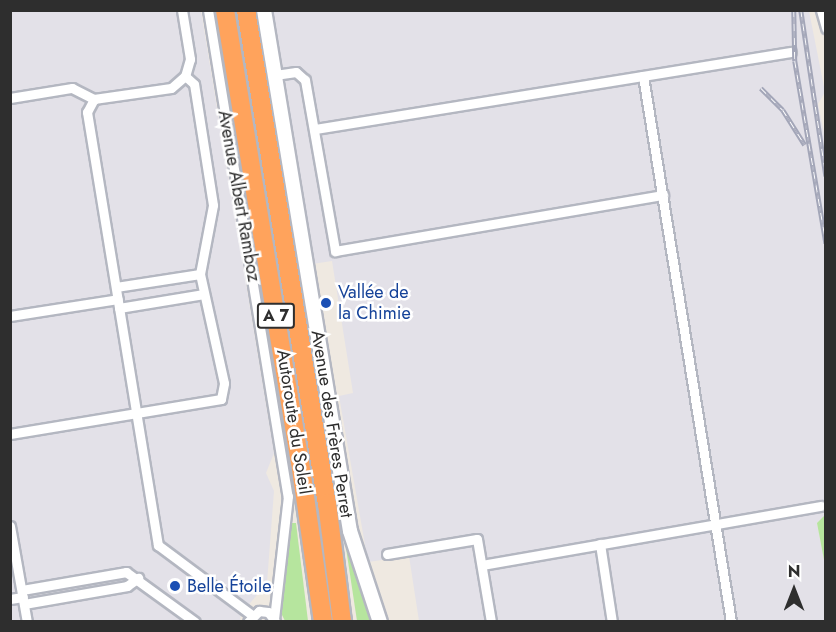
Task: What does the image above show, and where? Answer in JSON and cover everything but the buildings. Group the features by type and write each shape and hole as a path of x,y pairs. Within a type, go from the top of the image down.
{"highway":[{"name":"Autoroute du Soleil","path":"225,10 304,483 323,621"},
{"name":"Autoroute du Soleil","path":"246,10 323,480 342,621"}],"street":[{"path":"10,98 72,88 94,99 171,88 185,76 190,59 182,10"},
{"name":"Avenue Albert Ramboz","path":"208,10 288,496 274,594 275,620"},
{"name":"Avenue des Frères Perret","path":"264,10 350,531 380,621"},
{"path":"821,10 825,28"},
{"path":"315,129 790,52"},
{"path":"275,75 296,72 305,80 335,251 663,195"},
{"path":"10,434 221,399 224,383 200,274 213,205 194,84 185,76"},
{"path":"643,76 731,621"},
{"path":"94,99 87,112 158,545 250,618 261,611 275,620"},
{"path":"116,287 200,274"},
{"path":"10,316 204,294"},
{"path":"482,565 821,506"},
{"path":"10,526 27,621"},
{"path":"387,554 477,539 491,621"},
{"path":"600,544 612,621"},
{"path":"23,597 126,572 138,578 195,621"},
{"path":"10,599 127,586 138,578"},
{"name":"Avenue Albert Ramboz","path":"261,611 274,594"}],"shaded area":[{"path":"10,11 201,11 274,453 266,473 274,491 267,583 241,614 240,621 11,621"},
{"path":"271,11 809,11 825,92 818,104 826,143 826,515 817,523 825,565 825,621 419,621 409,556 368,562 339,396 353,393 332,261 312,264"}],"green space":[{"path":"825,515 825,565 817,523"},
{"path":"291,523 296,523 308,621 285,621 279,609"},
{"path":"349,547 374,621 357,621 346,548"}],"railway":[{"path":"794,10 795,61 826,243"},
{"path":"801,10 826,176"},
{"path":"761,88 783,110 805,145"}],"place":[{"name":"Vallée de la Chimie","path":"326,303"},
{"name":"Belle Étoile","path":"175,586"}]}
